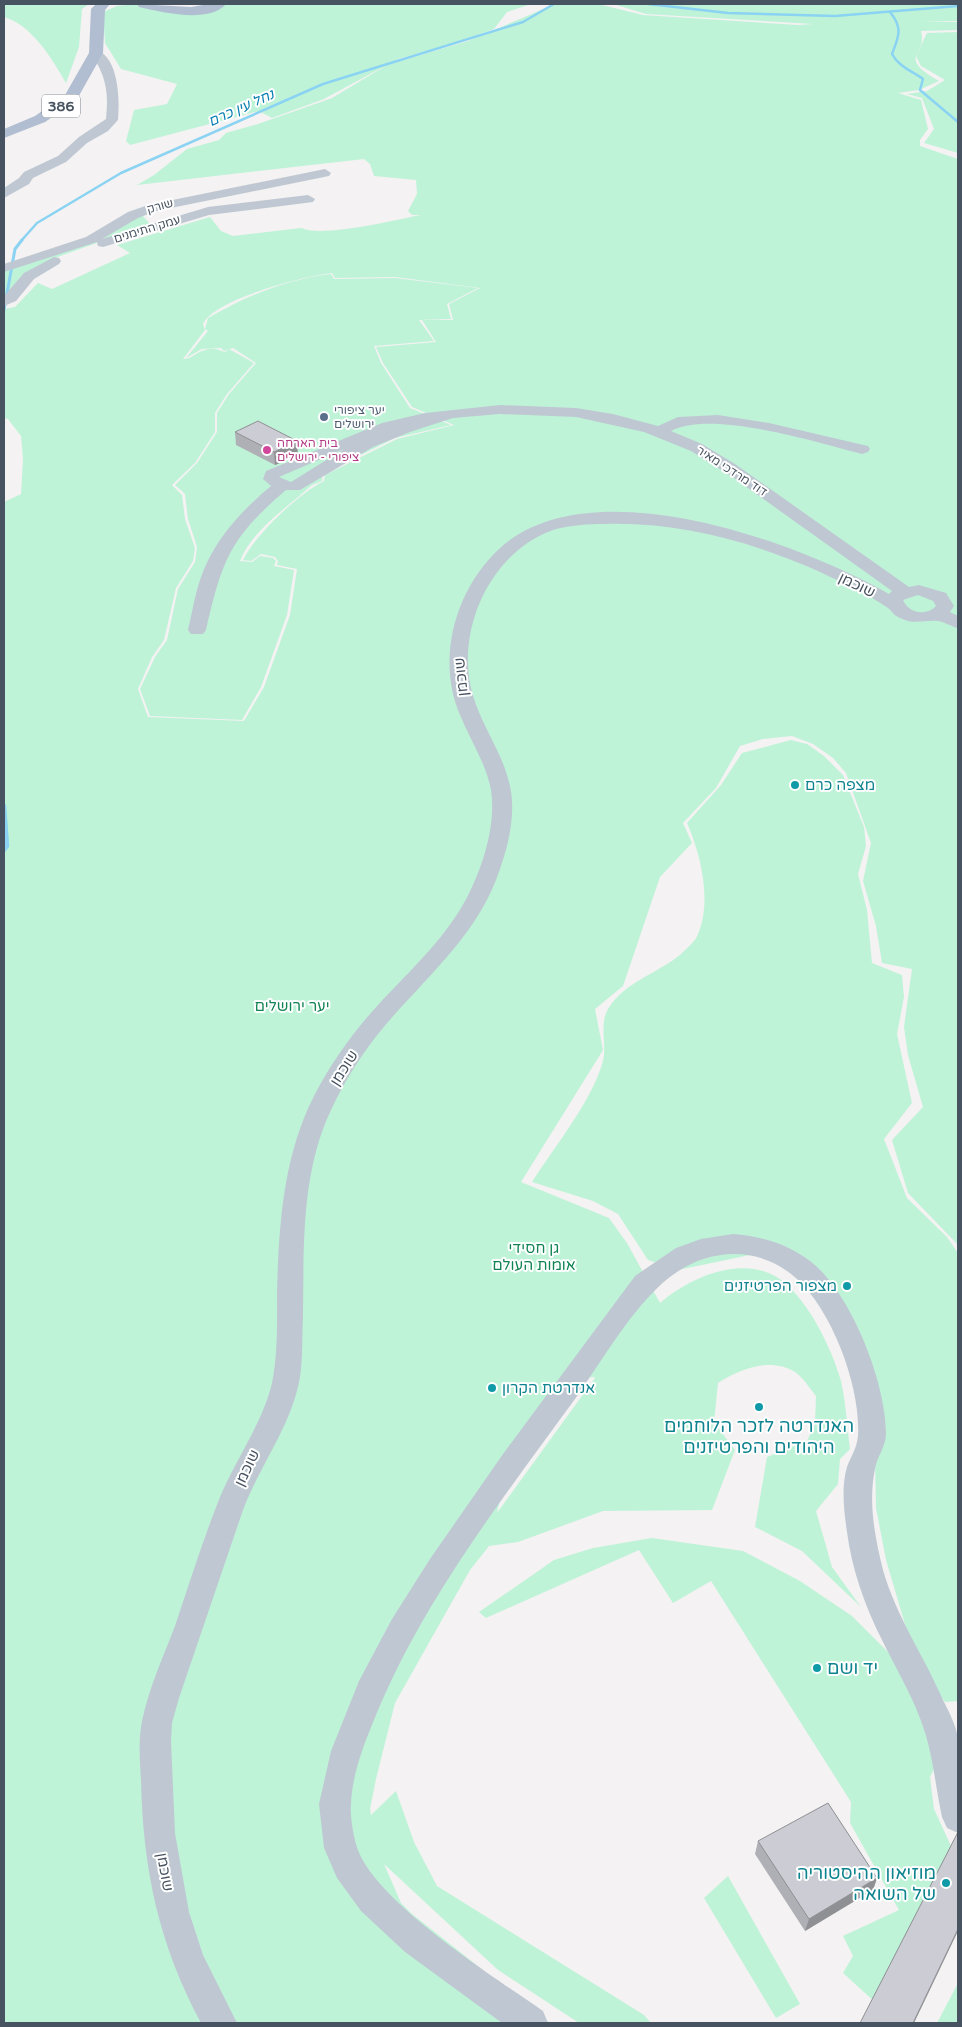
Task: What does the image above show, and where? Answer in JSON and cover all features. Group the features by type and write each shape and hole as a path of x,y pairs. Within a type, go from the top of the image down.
{"main road":[{"name":"386","path":"4,134 40,119 71,98 96,53 98,9 103,4"},
{"path":"144,4 189,12 201,11 219,4"}],"street":[{"path":"4,194 24,181 28,175 62,159 83,140 104,128 112,120 112,77 105,62 96,53"},
{"name":"שורק","path":"4,268 91,240 133,214 153,208 325,173"},
{"name":"עמק התימנים","path":"4,302 11,298 29,276 42,267 62,257 91,247 182,217 208,211 308,199"},
{"name":"דוד מרדכי מאיר","path":"197,630 210,577 224,544 253,509 282,485 271,479 272,474 388,426 492,409 554,410 616,419 660,431 711,455 899,598"},
{"path":"660,431 677,422 696,419 731,421 862,449"},
{"name":"שוכמן","path":"220,2023 194,1976 179,1935 163,1869 156,1800 156,1726 236,1491 281,1400 287,1374 292,1219 295,1186 314,1121 326,1096 378,1018 439,954 465,922 477,902 491,865 500,817 501,792 464,703 457,655 470,605 483,577 498,559 523,538 548,526 564,522 629,517 681,522 748,540 796,556 899,598"},
{"path":"940,614 945,606 940,597 927,591 899,598 903,613 918,617 940,614 958,622"},
{"path":"532,2023 408,1934 377,1907 354,1876 340,1846 334,1815 338,1784 348,1749 368,1698 392,1648 417,1603 474,1516 644,1283 673,1260 723,1244 749,1244 761,1247 789,1260 811,1277 830,1302 840,1320 859,1364 872,1418 870,1446 861,1467 859,1493 861,1534 869,1571 894,1638 939,1725 958,1818"}],"green space":[{"path":"4,4 89,4 82,9 79,47 66,83 48,54 32,35 14,21 4,17"},
{"path":"134,4 157,10 193,14 205,13 227,4 531,4 507,12 494,29 462,41 398,59 324,99 272,118 259,111 130,145 126,141 134,110 167,104 177,84 121,69 105,43 103,12 117,6"},
{"name":"יער ירושלים","path":"555,4 598,4 643,15 798,25 813,24 646,14 613,4 958,4 958,21 920,21 958,22 958,30 921,31 921,46 916,56 916,61 926,73 939,81 919,90 898,93 921,100 928,129 920,140 920,146 958,159 958,1245 908,1193 892,1140 923,1107 908,1055 904,1027 912,969 882,963 876,926 863,881 871,843 846,773 833,758 813,744 792,736 763,739 740,746 716,788 683,823 692,843 660,877 623,986 595,1009 603,1050 521,1182 609,1218 627,1243 660,1303 685,1285 699,1278 730,1269 746,1268 761,1270 775,1276 797,1295 816,1322 831,1353 841,1381 850,1449 840,1459 838,1484 816,1511 832,1567 861,1607 802,1551 755,1527 767,1457 807,1441 815,1424 816,1396 798,1374 785,1368 776,1365 765,1365 745,1369 718,1383 714,1422 735,1450 712,1510 603,1511 518,1542 489,1546 470,1570 395,1703 370,1809 371,1815 396,1791 414,1842 437,1886 644,2015 651,2023 579,2023 498,1970 384,1864 401,1903 412,1914 550,2023 4,2023 4,502 21,494 23,459 21,436 8,419 4,418 4,309 15,307 38,283 52,289 130,253 117,245 210,217 221,231 233,236 301,228 311,231 341,230 421,215 412,215 408,211 417,194 416,180 374,176 370,164 364,159 137,185 154,175 187,149 219,140 226,133 332,98 387,65 468,41","holes":["332,273 335,278 395,277 480,288 449,304 453,320 422,320 436,342 376,347 383,363 412,407 454,425 397,439 325,475 324,481 302,495 267,527 249,550 243,560 251,561 261,554 275,557 278,561 277,565 297,569 290,615 264,687 244,721 148,717 138,689 152,657 164,640 176,588 193,561 195,548 185,519 182,495 172,485 195,463 215,432 215,413 227,394 254,363 229,349 225,352 208,349 183,359 205,330 203,324 211,315 224,306 262,290","595,1378 497,1513 501,1495 580,1379"]},
{"path":"958,32 958,153 924,143 934,129 922,98 907,94 927,91 945,80 921,66 916,56 927,33"},
{"path":"142,215 150,224 52,259 4,298 4,270"},
{"path":"331,274 334,279 395,278 478,288 447,304 451,319 419,320 434,341 374,346 381,363 410,408 451,425 395,438 323,474 322,481 312,485 253,539 240,561 252,562 260,556 273,558 276,561 274,566 294,570 287,615 261,687 242,720 150,716 140,689 155,657 167,640 178,589 195,562 197,547 188,519 185,494 175,485 197,463 217,432 217,413 229,394 256,363 233,348 224,351 221,348 202,349 186,358 208,331 205,329 208,318 252,296 283,284"},
{"path":"791,740 807,744 824,756 843,775 864,827 866,846 858,874 867,910 872,963 902,975 904,997 897,1034 912,1103 884,1139 907,1198 947,1237 958,1253 958,1701 945,1702 925,1674 907,1631 886,1560 876,1508 875,1457 850,1353 800,1262 750,1255 678,1270 648,1260 618,1214 593,1201 532,1182 582,1107 598,1076 604,1055 604,1021 608,1009 623,992 672,961 697,937 704,907 703,878 697,849 687,823 721,785 742,753"},
{"path":"652,1538 743,1551 800,1581 852,1616 900,1664 939,1759 930,1777 934,1809 951,1846 876,2003 843,1973 853,1956 843,1936 899,1910 850,1823 851,1802 711,1581 673,1603 639,1550 486,1618 479,1612 554,1560 593,1548"},
{"path":"728,1876 800,2004 776,2018 704,1898"},
{"path":"958,1983 958,2023 937,2023"}],"building":[{"path":"258,421 297,441 274,452 235,432"},
{"path":"828,1803 877,1878 809,1919 758,1841"},
{"name":"מוזיאון ההיסטוריה של השואה","path":"958,1832 958,1929 913,2023 860,2023"}],"waterway":[{"name":"נחל עין כרם","path":"21,241 37,223 121,173 323,84 523,22 554,4"},
{"path":"648,4 728,13 835,16 958,6"},
{"path":"890,12 897,23 899,32 892,54 902,66 923,79 920,90 958,122"},
{"name":"נחל עין כרם","path":"4,310 15,249 22,240"},
{"name":"נחל עין כרם","path":"4,806 7,846 4,850"}],"place":[{"name":"יער ציפורי ירושלים","path":"324,417"},
{"name":"בית הארחה ציפורי - ירושלים","path":"267,450"},
{"name":"מצפה כרם","path":"795,785"},
{"name":"מצפור הפרטיזנים","path":"847,1286"},
{"name":"אנדרטת הקרון","path":"492,1388"},
{"name":"האנדרטה לזכר הלוחמים היהודים והפרטיזנים","path":"759,1407"},
{"name":"יד ושם","path":"817,1668"},
{"name":"מוזיאון ההיסטוריה של השואה","path":"946,1883"}],"park label":[{"name":"גן חסידי אומות העולם","path":"534,1256"}]}
